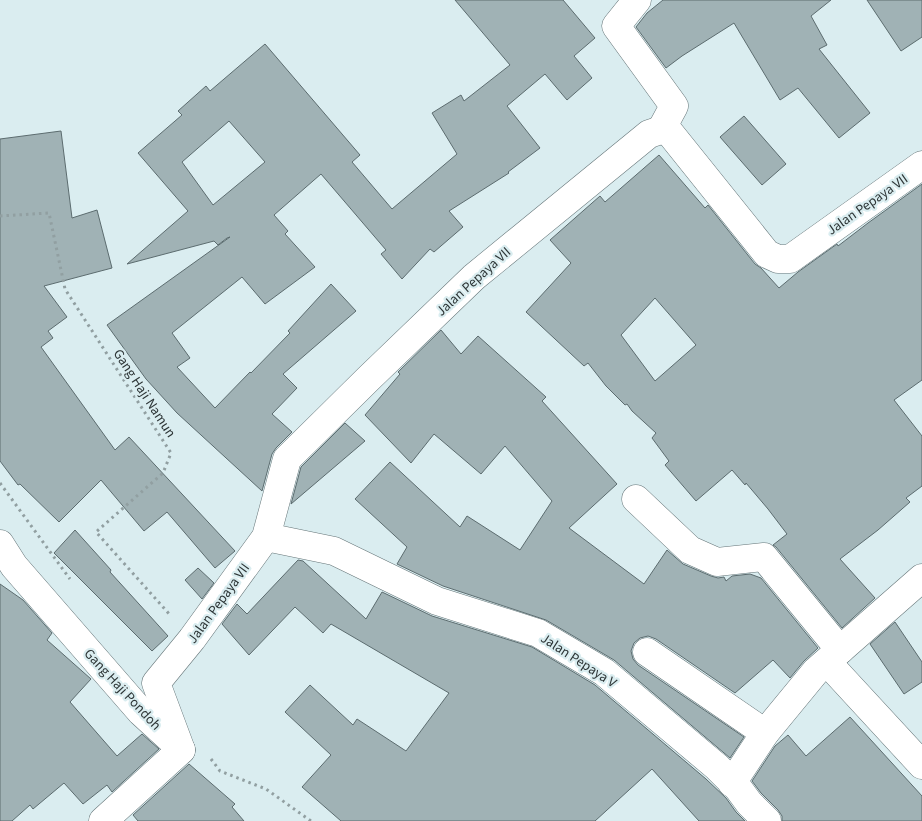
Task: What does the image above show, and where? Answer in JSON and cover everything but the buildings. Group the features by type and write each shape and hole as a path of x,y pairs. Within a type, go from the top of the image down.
{"street":[{"path":"637,0 616,26 674,106 661,130"},
{"name":"Jalan Pepaya VII","path":"181,750 156,683 192,639 266,537 287,458 474,277 649,134 661,130 670,133 767,254 778,259 790,259 922,165"},
{"path":"636,499 690,550 717,562 764,558 833,656 922,765"},
{"name":"Jalan Pepaya V","path":"266,537 334,551 437,601 538,633 604,672 717,767 767,821"},
{"name":"Gang Haji Pondoh","path":"0,544 14,566 141,712 181,750"},
{"path":"732,783 765,734 816,671 922,578"},
{"path":"647,652 765,734"},
{"path":"103,821 181,750"}],"path":[{"name":"Gang Haji Namun","path":"0,216 49,213 65,290 171,453 163,473 96,532 192,639"},
{"path":"0,483 72,582"},
{"path":"208,755 220,771 266,789 311,821"}]}
